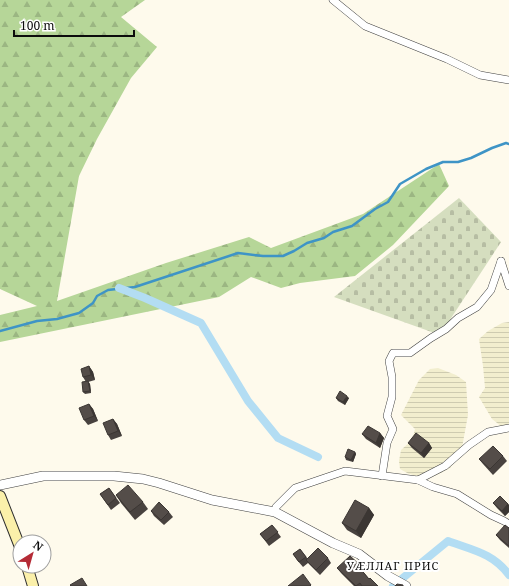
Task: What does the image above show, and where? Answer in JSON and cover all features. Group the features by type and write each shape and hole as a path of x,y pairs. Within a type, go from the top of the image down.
{"main road":[{"path":"0,496 15,534"},
{"path":"29,574 33,586"}],"street":[{"path":"333,0 365,26 447,59 480,75 509,80"},
{"path":"382,476 387,443 393,429 386,416 392,397 392,377 389,361 393,353 410,353 446,329 458,318 477,308 490,290 501,261 509,286"},
{"path":"418,480 445,466 469,445 488,432 509,428"},
{"path":"275,512 276,507 295,488 346,471 418,480 433,487 457,494 490,515 509,524"},
{"path":"0,485 43,476 121,477 143,479 212,500 275,512 333,544 359,554 388,576 406,586"}],"shaded area":[{"path":"509,322 509,430 506,430 492,419 479,397 485,388 479,339 488,331 502,323"},
{"path":"438,368 456,375 466,382 468,415 461,453 450,468 435,476 422,477 409,474 400,469 399,461 401,450 412,440 415,429 401,415 419,380 430,369"}],"green space":[{"path":"0,0 145,0 121,17 157,47 131,78 97,139 79,176 57,301 166,263 249,237 271,248 363,214 439,164 449,186 393,245 355,276 300,283 281,288 251,277 219,297 0,342 0,315 37,306 0,289"},
{"path":"459,198 501,242 440,335 334,297"}],"building":[{"path":"89,366 91,375 83,377 81,369"},
{"path":"88,381 90,391 83,392 82,382"},
{"path":"340,391 347,396 343,402 336,398"},
{"path":"89,404 94,416 84,420 79,408"},
{"path":"113,419 118,431 108,435 103,423"},
{"path":"368,426 380,433 376,443 362,434"},
{"path":"416,433 429,443 421,453 408,443"},
{"path":"493,446 503,456 490,469 479,459"},
{"path":"348,449 355,452 351,460 345,457"},
{"path":"128,485 143,502 130,512 116,495"},
{"path":"109,488 116,498 108,505 100,494"},
{"path":"500,496 508,504 502,511 493,503"},
{"path":"355,500 369,508 356,531 342,523"},
{"path":"159,502 169,512 161,520 151,511"},
{"path":"272,525 278,532 266,541 260,534"},
{"path":"505,525 509,528 509,546 496,535"},
{"path":"318,548 328,558 316,570 306,560"},
{"path":"300,549 306,557 299,562 293,554"},
{"path":"350,556 359,564 358,566 369,579 370,578 378,586 362,586 360,583 356,586 337,568"},
{"path":"303,574 311,585 310,586 288,586"},
{"path":"82,578 87,586 70,585"},
{"path":"397,584 403,585 403,586 395,586"}],"waterway":[{"path":"0,331 37,321 57,319 79,313 93,303 97,296 108,290 135,287 238,253 263,256 283,256 307,243 324,238 333,232 352,226 375,209 388,202 400,184 426,169 443,162 458,162 506,143 509,144"},
{"path":"119,288 201,323 248,401 278,438 318,457"},
{"path":"393,586 448,541 482,553 496,562 509,575"}],"district":[{"name":"УӔЛЛАГ ПРИС","path":"393,566"}]}
